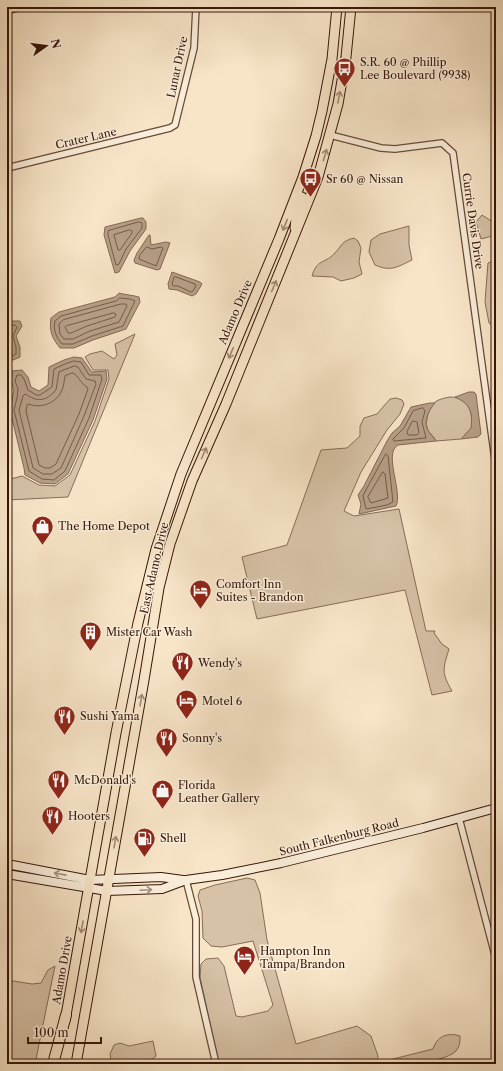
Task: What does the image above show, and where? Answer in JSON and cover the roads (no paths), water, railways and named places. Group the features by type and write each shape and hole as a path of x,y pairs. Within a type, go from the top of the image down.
{"highway":[{"path":"53,1064 66,1015"}],"main road":[{"name":"Adamo Drive","path":"138,623 156,549 173,496 295,198 316,136 328,85 337,7"},
{"path":"260,322 318,177 330,135 342,82 351,7"},
{"path":"330,135 326,122 338,55 338,39 335,33"},
{"path":"296,233 295,226 298,209 317,152 318,142 316,136"},
{"path":"260,322 256,315 256,310 260,296 261,282"},
{"path":"244,321 247,327 242,344 246,354"},
{"name":"East Adamo Drive","path":"108,880 162,574 170,544 184,500 260,322"},
{"path":"184,500 181,498 181,490 206,426 205,416"},
{"path":"162,574 158,568 158,561 174,506 173,496"},
{"name":"East Adamo Drive","path":"89,884 116,733 138,623"},
{"path":"76,1064 108,880"},
{"name":"Adamo Drive","path":"57,1064 89,884"}],"street":[{"path":"7,11 22,7"},
{"name":"Lunar Drive","path":"170,128 175,125 194,48 196,7"},
{"name":"Crater Lane","path":"7,168 170,128"},
{"name":"Currie Davis Drive","path":"330,135 381,148 395,149 442,144 453,153 496,467"},
{"name":"South Falkenburg Road","path":"7,874 89,884 108,880 161,878 186,880 222,875 281,863 496,808"},
{"path":"459,818 496,959"},
{"name":"South Falkenburg Road","path":"7,864 89,884 107,891 162,889 186,880"},
{"path":"186,880 196,919 196,978 216,1064"}],"water":[{"path":"143,218 146,222 146,229 130,251 119,272 115,273 104,235 105,227"},
{"path":"149,235 151,245 166,242 170,243 160,269 157,270 135,263 134,260"},
{"path":"172,272 200,282 202,284 196,294 192,296 177,290 169,289 168,284"},
{"path":"119,293 139,297 140,302 126,329 74,348 60,348 52,334 50,327 51,318 59,312 115,297"},
{"path":"11,321 20,321 22,326 16,336 20,347 20,357 13,360 7,359 7,323"},
{"path":"74,357 82,358 92,372 106,371 107,379 93,420 68,474 55,484 40,483 25,475 10,410 14,390 11,381 12,371 22,370 28,377 31,387 39,391 48,385 49,367"},
{"path":"469,392 474,392 476,394 481,434 478,437 461,439 471,428 471,413 464,402 455,397"},
{"path":"435,403 428,414 426,426 436,441 398,445 394,449 392,456 397,492 396,506 359,514 361,504 358,495 392,433 400,426 411,407"}],"place":[{"name":"S.R. 60 @ Phillip Lee Boulevard (9938)","path":"344,88"},
{"name":"Sr 60 @ Nissan","path":"311,198"},
{"name":"The Home Depot","path":"42,546"},
{"name":"Comfort Inn Suites - Brandon","path":"201,610"},
{"name":"Mister Car Wash","path":"91,652"},
{"name":"Wendy's","path":"182,682"},
{"name":"Motel 6","path":"186,720"},
{"name":"Sushi Yama","path":"64,736"},
{"name":"Sonny's","path":"166,758"},
{"name":"McDonald's","path":"58,800"},
{"name":"Florida Leather Gallery","path":"163,810"},
{"name":"Hooters","path":"52,836"},
{"name":"Shell","path":"145,858"},
{"name":"Hampton Inn Tampa/Brandon","path":"244,976"}]}
